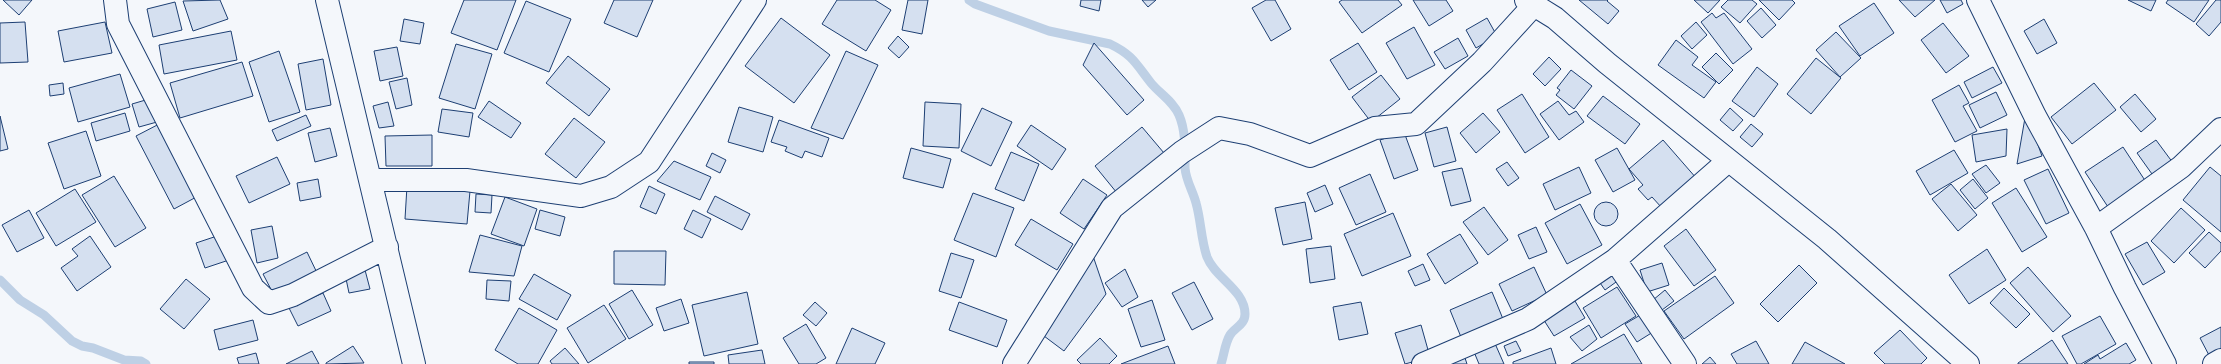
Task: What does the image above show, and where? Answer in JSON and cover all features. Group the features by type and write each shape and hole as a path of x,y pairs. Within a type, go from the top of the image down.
{"street":[{"path":"115,0 118,24 253,288 269,303 293,296 387,247"},
{"path":"327,0 414,364"},
{"path":"370,180 466,180 581,196 611,188 649,162 755,0"},
{"path":"1978,0 2035,116 2096,228 2125,288 2165,364"},
{"path":"1014,364 1112,208 1182,152 1219,128 1250,134 1310,156 1375,128 1416,124 1482,62 1529,3 1555,18 1607,64 1827,239 1968,364"},
{"path":"2096,228 2181,166 2221,129"},
{"path":"1423,364 1528,319 1615,260 1728,161"},
{"path":"1615,260 1685,364"},
{"path":"2214,364 2221,360"}],"building":[{"path":"3,0 32,0 19,15"},
{"path":"220,0 228,19 193,31 183,1"},
{"path":"464,0 516,0 497,50 451,33"},
{"path":"614,0 653,0 637,37 604,23"},
{"path":"837,0 875,0 891,10 866,51 822,24"},
{"path":"908,0 928,0 922,34 902,30"},
{"path":"1081,0 1101,0 1099,11 1080,6"},
{"path":"1142,0 1156,0 1148,7"},
{"path":"1266,0 1275,0 1291,29 1271,41 1252,8"},
{"path":"1342,0 1398,0 1402,5 1362,33 1339,2"},
{"path":"1413,0 1446,0 1453,11 1429,26"},
{"path":"1579,0 1608,0 1607,1 1619,11 1608,24"},
{"path":"1694,0 1720,0 1708,13"},
{"path":"1728,0 1752,0 1757,4 1740,23 1721,7"},
{"path":"1759,0 1792,0 1795,3 1779,20"},
{"path":"1899,0 1935,0 1915,17"},
{"path":"1940,0 1961,0 1963,4 1947,13"},
{"path":"2128,0 2156,0 2151,11"},
{"path":"2168,0 2209,0 2194,22 2166,3"},
{"path":"2216,0 2221,0 2221,22 2209,36 2196,24"},
{"path":"526,1 571,19 549,72 504,53"},
{"path":"175,2 182,30 153,37 147,9"},
{"path":"1874,3 1894,33 1860,56 1839,26"},
{"path":"1761,8 1776,25 1762,38 1747,21"},
{"path":"1712,13 1716,18 1724,13 1752,49 1733,64 1701,22"},
{"path":"781,18 830,55 794,103 745,66"},
{"path":"1487,18 1497,36 1476,48 1466,30"},
{"path":"404,19 424,23 420,44 400,41"},
{"path":"2044,19 2057,43 2037,54 2024,31"},
{"path":"25,22 28,62 0,63 0,23"},
{"path":"105,22 112,53 64,62 58,31"},
{"path":"1696,22 1707,35 1692,49 1681,36"},
{"path":"1943,23 1969,56 1946,73 1921,40"},
{"path":"1414,27 1435,65 1407,79 1386,43"},
{"path":"231,31 237,60 164,74 159,45"},
{"path":"1836,32 1861,58 1840,77 1816,50"},
{"path":"898,36 909,47 899,58 888,48"},
{"path":"1458,38 1468,56 1445,69 1434,52"},
{"path":"1676,40 1698,57 1692,65 1716,82 1704,98 1658,65"},
{"path":"1094,43 1144,100 1127,115 1083,65"},
{"path":"1358,43 1377,72 1349,90 1330,60"},
{"path":"456,44 492,54 475,109 439,98"},
{"path":"397,47 403,76 380,81 374,51"},
{"path":"279,51 300,112 269,122 249,62"},
{"path":"846,51 878,65 843,139 811,128"},
{"path":"1716,53 1733,70 1719,84 1702,67"},
{"path":"568,56 610,89 589,116 546,83"},
{"path":"1549,57 1561,69 1545,86 1533,74"},
{"path":"1816,58 1841,78 1811,114 1787,94"},
{"path":"323,59 331,105 306,110 298,64"},
{"path":"242,62 253,96 180,118 170,83"},
{"path":"1757,67 1778,84 1754,117 1732,101"},
{"path":"1993,67 2002,83 1972,98 1964,82"},
{"path":"1571,70 1592,86 1574,109 1556,95 1560,90 1557,88"},
{"path":"120,74 130,107 78,122 69,88"},
{"path":"1381,75 1400,99 1371,122 1352,97"},
{"path":"407,78 412,105 396,109 389,82"},
{"path":"63,83 64,94 50,96 49,85"},
{"path":"2094,83 2116,110 2072,144 2051,117"},
{"path":"1959,85 1969,103 1963,106 1977,131 1955,142 1932,100"},
{"path":"1996,92 2007,115 1980,128 1969,105"},
{"path":"1522,94 1549,137 1525,153 1497,110"},
{"path":"2135,94 2156,119 2141,132 2120,107"},
{"path":"1603,96 1640,124 1625,144 1587,116"},
{"path":"149,99 157,122 139,127 132,104"},
{"path":"489,101 521,123 511,138 478,117"},
{"path":"1558,101 1569,115 1576,111 1584,122 1559,140 1540,114"},
{"path":"388,102 394,126 379,128 373,106"},
{"path":"925,102 961,104 959,148 923,146"},
{"path":"739,107 773,117 763,152 728,142"},
{"path":"982,108 1012,122 991,166 961,151"},
{"path":"1730,108 1743,120 1733,131 1720,120"},
{"path":"442,109 473,113 469,137 438,132"},
{"path":"2026,112 2042,156 2017,164"},
{"path":"125,113 130,131 96,141 91,123"},
{"path":"1483,113 1500,132 1476,153 1460,133"},
{"path":"306,115 311,126 277,141 272,130"},
{"path":"0,116 8,149 0,151"},
{"path":"574,118 605,142 576,178 545,154"},
{"path":"779,120 829,138 822,157 805,151 802,158 785,151 787,147 771,142"},
{"path":"163,122 202,194 174,209 136,136"},
{"path":"1751,124 1763,134 1752,147 1740,137"},
{"path":"1031,125 1066,149 1052,170 1017,146"},
{"path":"1142,127 1164,153 1117,193 1095,166"},
{"path":"1447,127 1456,161 1434,167 1425,133"},
{"path":"330,128 337,156 315,162 308,133"},
{"path":"2007,129 2006,156 1976,162 1972,135"},
{"path":"86,131 101,176 64,189 48,143"},
{"path":"1404,132 1418,170 1394,179 1380,140"},
{"path":"432,135 432,166 386,166 385,136"},
{"path":"1663,140 1697,179 1662,208 1652,197 1648,200 1638,189 1643,185 1629,169"},
{"path":"2156,140 2176,167 2157,181 2137,153"},
{"path":"2123,147 2148,185 2110,210 2085,172"},
{"path":"911,148 951,159 943,188 903,178"},
{"path":"1617,148 1635,180 1613,192 1595,160"},
{"path":"1954,150 1968,173 1930,195 1916,171"},
{"path":"1011,152 1039,164 1024,201 995,189"},
{"path":"712,153 726,160 720,173 706,166"},
{"path":"277,157 290,184 249,203 236,176"},
{"path":"674,161 711,177 700,200 657,181"},
{"path":"1507,162 1519,178 1508,186 1496,169"},
{"path":"1986,165 2000,183 1986,193 1972,174"},
{"path":"1579,167 1591,193 1555,210 1543,184"},
{"path":"2210,167 2221,176 2221,232 2183,200"},
{"path":"1462,168 1471,201 1451,206 1442,172"},
{"path":"2048,169 2069,213 2046,224 2024,180"},
{"path":"1370,174 1386,212 1356,225 1339,188"},
{"path":"114,176 146,228 115,247 82,195"},
{"path":"318,179 321,197 300,201 297,183"},
{"path":"1083,179 1107,195 1084,229 1060,213"},
{"path":"1973,179 1988,198 1975,209 1960,190"},
{"path":"1951,184 1977,215 1958,231 1932,199"},
{"path":"1325,185 1333,204 1315,212 1307,193"},
{"path":"407,186 470,191 467,224 405,219"},
{"path":"649,186 665,194 656,214 640,207"},
{"path":"2016,188 2047,237 2022,252 1992,203"},
{"path":"75,189 96,222 56,246 36,213"},
{"path":"973,193 1014,208 996,257 954,240"},
{"path":"476,194 492,195 491,213 475,212"},
{"path":"715,196 750,214 742,230 707,212"},
{"path":"505,197 537,209 524,246 491,234"},
{"path":"1305,202 1312,239 1283,245 1275,208"},
{"path":"1606,202 1615,205 1618,214 1615,223 1606,226 1597,223 1594,214 1597,205"},
{"path":"1580,204 1602,245 1567,264 1545,223"},
{"path":"1484,207 1508,240 1488,255 1463,222"},
{"path":"2181,208 2205,230 2174,263 2151,241"},
{"path":"29,210 44,238 17,252 2,225"},
{"path":"540,210 565,217 560,236 535,229"},
{"path":"693,210 711,219 702,238 684,229"},
{"path":"1393,213 1411,256 1362,276 1344,234"},
{"path":"1031,219 1073,244 1057,270 1015,245"},
{"path":"272,226 278,258 257,263 251,230"},
{"path":"1536,227 1547,252 1529,259 1518,235"},
{"path":"1686,229 1716,270 1694,286 1664,246"},
{"path":"2209,232 2221,243 2221,251 2205,268 2189,253"},
{"path":"1460,234 1478,263 1445,284 1427,254"},
{"path":"220,235 229,260 205,268 196,243"},
{"path":"480,235 522,246 514,276 469,272"},
{"path":"90,236 111,267 77,291 61,268 78,256 72,249"},
{"path":"2147,242 2165,272 2143,285 2125,254"},
{"path":"1331,246 1335,279 1310,283 1306,249"},
{"path":"1987,249 2006,280 1969,304 1949,275"},
{"path":"614,251 666,251 665,285 614,284"},
{"path":"307,252 319,277 276,299 263,274"},
{"path":"951,253 974,260 961,298 939,291"},
{"path":"1092,253 1106,294 1064,351 1036,330"},
{"path":"1662,263 1669,285 1647,292 1640,270"},
{"path":"1423,264 1430,280 1415,286 1408,271"},
{"path":"1799,265 1817,283 1778,322 1760,304"},
{"path":"1534,267 1547,295 1512,311 1499,284"},
{"path":"1616,267 1623,277 1605,290 1598,280"},
{"path":"2028,267 2071,316 2053,332 2010,283"},
{"path":"1125,269 1138,297 1122,307 1105,283"},
{"path":"365,270 370,289 349,293 345,274"},
{"path":"534,274 571,295 557,320 519,299"},
{"path":"1715,276 1734,303 1684,339 1664,311"},
{"path":"186,279 210,299 184,329 160,309"},
{"path":"487,280 511,281 509,301 486,299"},
{"path":"1194,282 1213,319 1192,330 1172,293"},
{"path":"1617,287 1636,316 1601,338 1583,308"},
{"path":"2004,288 2030,314 2016,328 1990,303"},
{"path":"632,290 653,325 629,339 609,304"},
{"path":"1665,290 1674,301 1662,310 1653,300"},
{"path":"747,292 758,344 704,356 692,305"},
{"path":"1492,292 1505,324 1463,342 1450,310"},
{"path":"323,293 331,311 298,326 289,308"},
{"path":"1572,296 1585,318 1554,336 1540,314"},
{"path":"681,299 689,323 664,331 656,308"},
{"path":"1152,300 1165,340 1141,347 1128,309"},
{"path":"815,302 827,313 816,326 803,315"},
{"path":"959,302 1007,320 997,347 949,330"},
{"path":"1361,302 1368,334 1339,340 1333,307"},
{"path":"604,305 626,339 588,363 567,328"},
{"path":"519,308 557,330 538,364 518,364 495,350"},
{"path":"1642,314 1653,332 1637,342 1625,324"},
{"path":"2100,316 2116,344 2081,364 2077,364 2062,336"},
{"path":"253,320 258,340 219,350 214,330"},
{"path":"806,324 826,358 816,364 799,364 783,338"},
{"path":"1421,325 1430,357 1405,364 1395,333"},
{"path":"1589,325 1597,339 1582,351 1570,337"},
{"path":"2221,327 2221,353 2211,359 2200,338"},
{"path":"852,328 885,343 875,364 836,364"},
{"path":"1900,330 1927,358 1921,364 1885,364 1874,353"},
{"path":"1624,334 1642,364 1571,364"},
{"path":"1100,338 1117,356 1109,364 1081,364 1077,360"},
{"path":"1493,339 1504,364 1479,364 1472,347"},
{"path":"2052,340 2068,364 2018,364 2018,363"},
{"path":"1516,341 1521,351 1508,356 1504,346"},
{"path":"1756,341 1769,364 1737,364 1731,354"},
{"path":"1805,342 1845,364 1792,364"},
{"path":"2126,343 2136,360 2129,364 2084,364 2098,355 2100,359"},
{"path":"353,346 364,363 326,364 326,363"},
{"path":"1168,346 1175,364 1121,364"},
{"path":"565,348 579,364 552,364 550,361"},
{"path":"1551,348 1556,364 1513,364 1513,362"},
{"path":"762,350 765,364 729,364 728,355"},
{"path":"312,351 319,364 286,364"},
{"path":"256,353 259,364 239,364 237,358"},
{"path":"1710,357 1716,364 1702,364"},
{"path":"1465,358 1467,364 1450,364"},
{"path":"689,362 714,362 714,364 689,364"}],"waterway":[{"path":"969,0 975,4 1049,31 1110,44 1118,48 1134,60 1151,83 1176,110 1179,115 1184,134 1186,173 1198,210 1203,244 1207,257 1216,271 1235,291 1244,306 1245,318 1228,338 1221,364"},
{"path":"0,280 20,300 44,315 72,341 82,346 93,348 124,360 141,361 146,364"}]}
